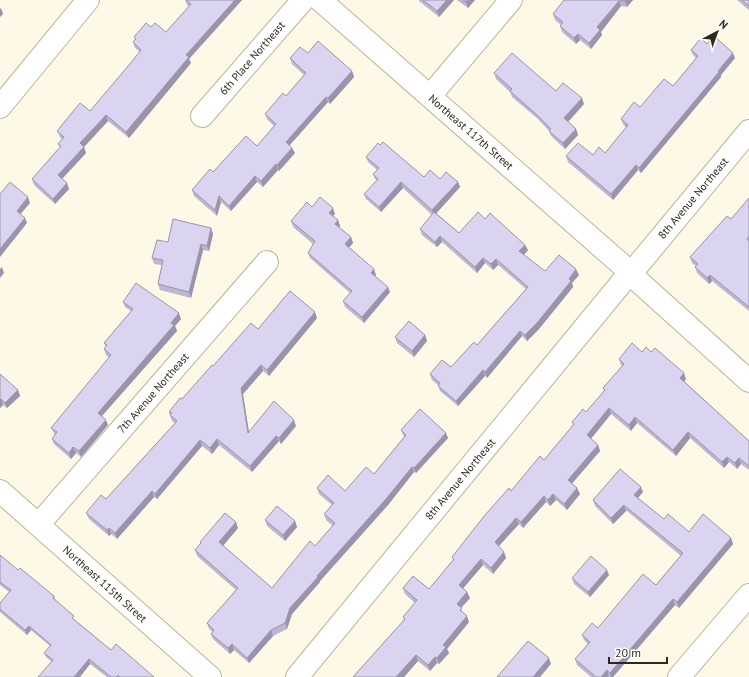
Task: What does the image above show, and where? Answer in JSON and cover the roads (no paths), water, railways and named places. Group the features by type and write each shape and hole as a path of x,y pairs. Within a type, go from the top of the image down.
{"street":[{"path":"0,107 88,0"},
{"name":"6th Place Northeast","path":"202,116 303,0"},
{"name":"Northeast 117th Street","path":"320,0 630,273 749,381"},
{"path":"430,96 511,0"},
{"name":"8th Avenue Northeast","path":"297,677 749,131"},
{"name":"7th Avenue Northeast","path":"38,524 267,262"},
{"name":"Northeast 115th Street","path":"0,491 210,677"},
{"path":"679,677 749,595"}]}
